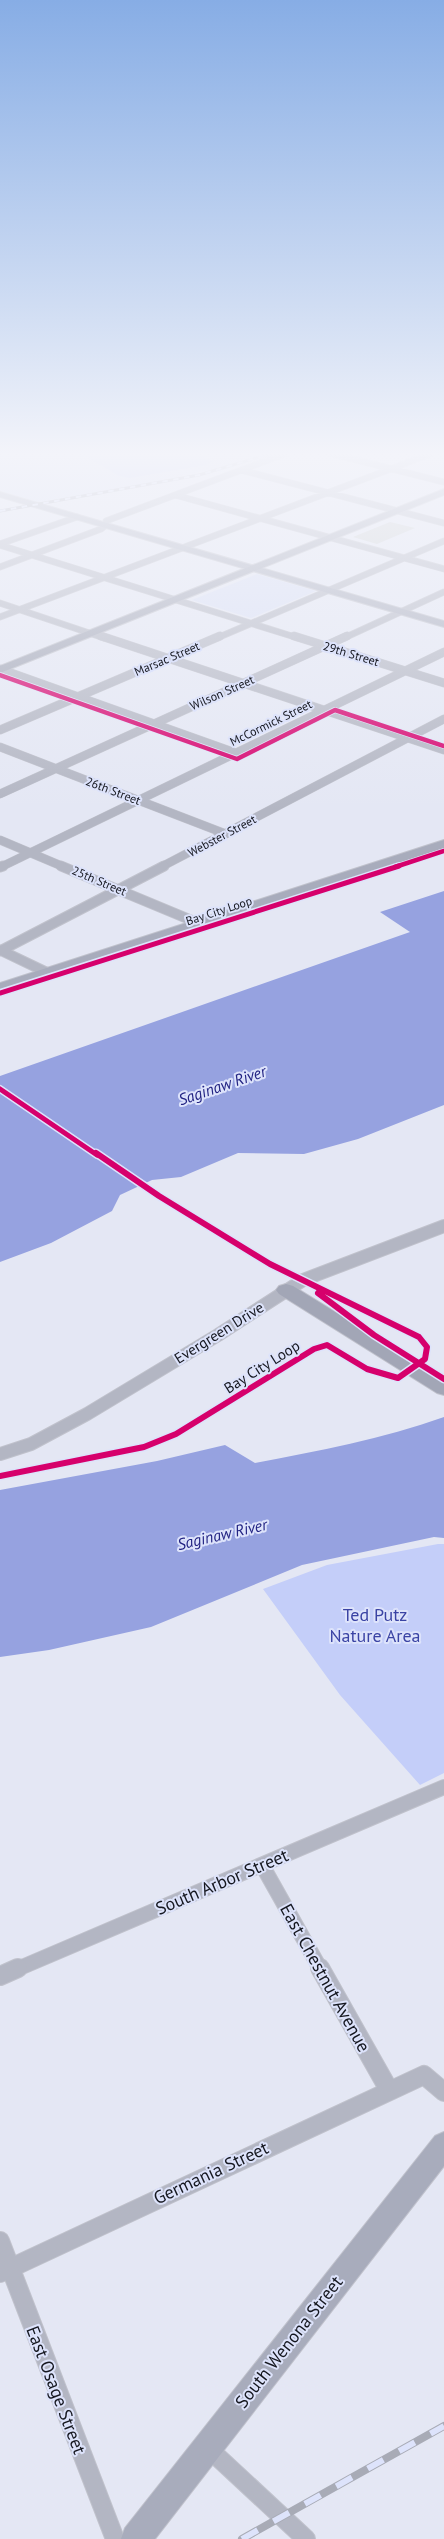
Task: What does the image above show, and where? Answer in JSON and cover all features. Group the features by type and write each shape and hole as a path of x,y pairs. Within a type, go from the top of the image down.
{"main road":[{"path":"0,669 243,572"},
{"path":"286,1290 444,1388"}],"street":[{"name":"29th Street","path":"88,572 444,682"},
{"path":"0,617 119,572"},
{"path":"269,572 444,624"},
{"name":"Marsac Street","path":"0,730 370,572"},
{"name":"Wilson Street","path":"0,794 444,592"},
{"path":"0,603 444,750"},
{"name":"McCormick Street","path":"0,867 444,652"},
{"path":"0,669 236,753"},
{"name":"Webster Street","path":"0,951 444,719"},
{"name":"26th Street","path":"0,747 226,834"},
{"name":"25th Street","path":"0,840 198,924"},
{"path":"0,986 444,844"},
{"path":"0,951 46,972"},
{"name":"Evergreen Drive","path":"0,1454 31,1444 87,1414 218,1335 303,1280 444,1226"},
{"name":"South Arbor Street","path":"0,1976 444,1787"},
{"name":"East Chestnut Avenue","path":"262,1866 389,2090"},
{"name":"Germania Street","path":"4,2271 424,2075 444,2092"},
{"name":"South Wenona Street","path":"136,2539 206,2447 444,2145"},
{"name":"East Osage Street","path":"0,2241 4,2271 115,2539"},
{"path":"206,2447 306,2539"}],"shaded area":[{"path":"257,574 316,591 251,618 192,600"}],"green space":[{"name":"Ted Putz Nature Area","path":"444,1544 444,1773 420,1785 340,1695 263,1589 327,1565"}],"water":[{"name":"Saginaw River","path":"444,891 444,1105 358,1139 304,1154 238,1153 181,1177 152,1180 120,1195 112,1211 51,1243 0,1262 0,1076 410,932 380,912"},
{"name":"Saginaw River","path":"444,1417 444,1538 434,1537 302,1565 151,1627 49,1650 0,1657 0,1490 157,1461 225,1445 255,1463 374,1438"}],"railway":[{"path":"242,2539 444,2426"}],"cycle path":[{"path":"0,675 237,759 335,710 444,746"},
{"name":"Bay City Loop","path":"0,993 444,851"},
{"name":"Bay City Loop","path":"0,1089 159,1196 270,1264 419,1337 427,1347 425,1359 398,1378 367,1369 327,1345 314,1349 176,1434 144,1447 0,1476"},
{"path":"318,1293 374,1335 444,1379"}]}
